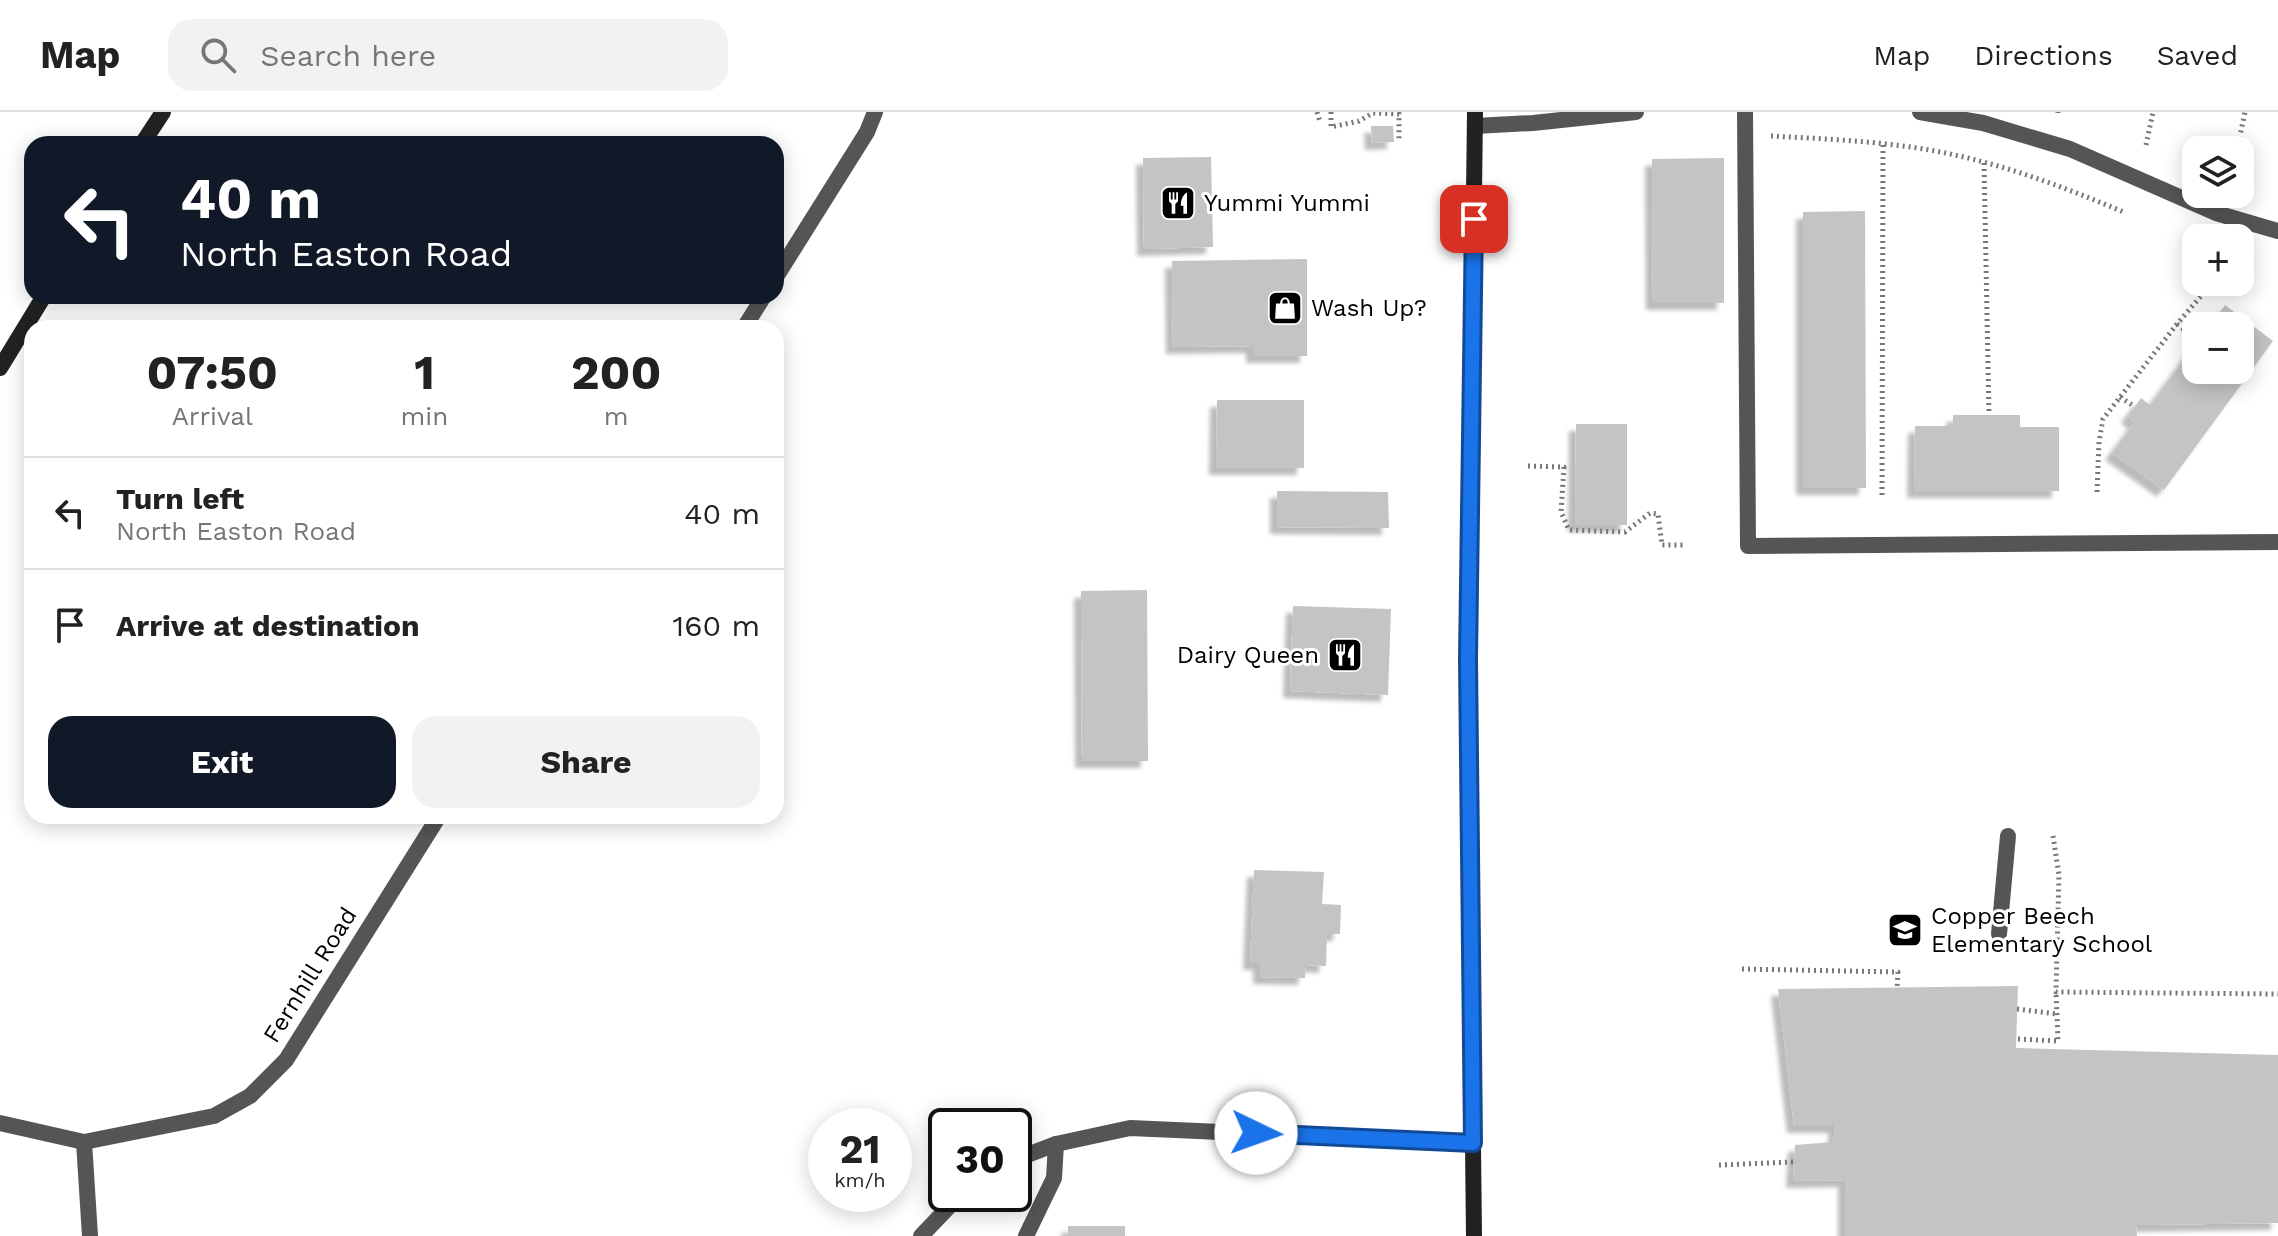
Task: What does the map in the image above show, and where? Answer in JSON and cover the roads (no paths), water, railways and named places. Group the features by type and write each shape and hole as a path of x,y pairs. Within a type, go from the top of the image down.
{"main road":[{"path":"147,136 163,112"},
{"path":"1474,1236 1468,656 1475,119"},
{"path":"0,368 24,329"}],"street":[{"path":"784,264 867,132 875,112"},
{"path":"1475,119 1533,123 1636,112"},
{"path":"1745,112 1748,546 2278,542"},
{"path":"1920,112 1983,123 2070,149 2216,213 2278,231"},
{"name":"Fernhill Road","path":"0,1123 84,1142 214,1116 250,1096 286,1060 434,824"},
{"path":"1999,934 2008,836"},
{"path":"1032,1153 1056,1144 1130,1128 1473,1143"},
{"path":"84,1142 90,1236"},
{"path":"1026,1236 1054,1178 1056,1144"},
{"path":"921,1236 944,1212"}],"place":[{"name":"Yummi Yummi","path":"1178,203"},
{"name":"Wash Up?","path":"1285,308"},
{"name":"Dairy Queen","path":"1345,655"},
{"name":"Copper Beech Elementary School","path":"1905,930"}]}
